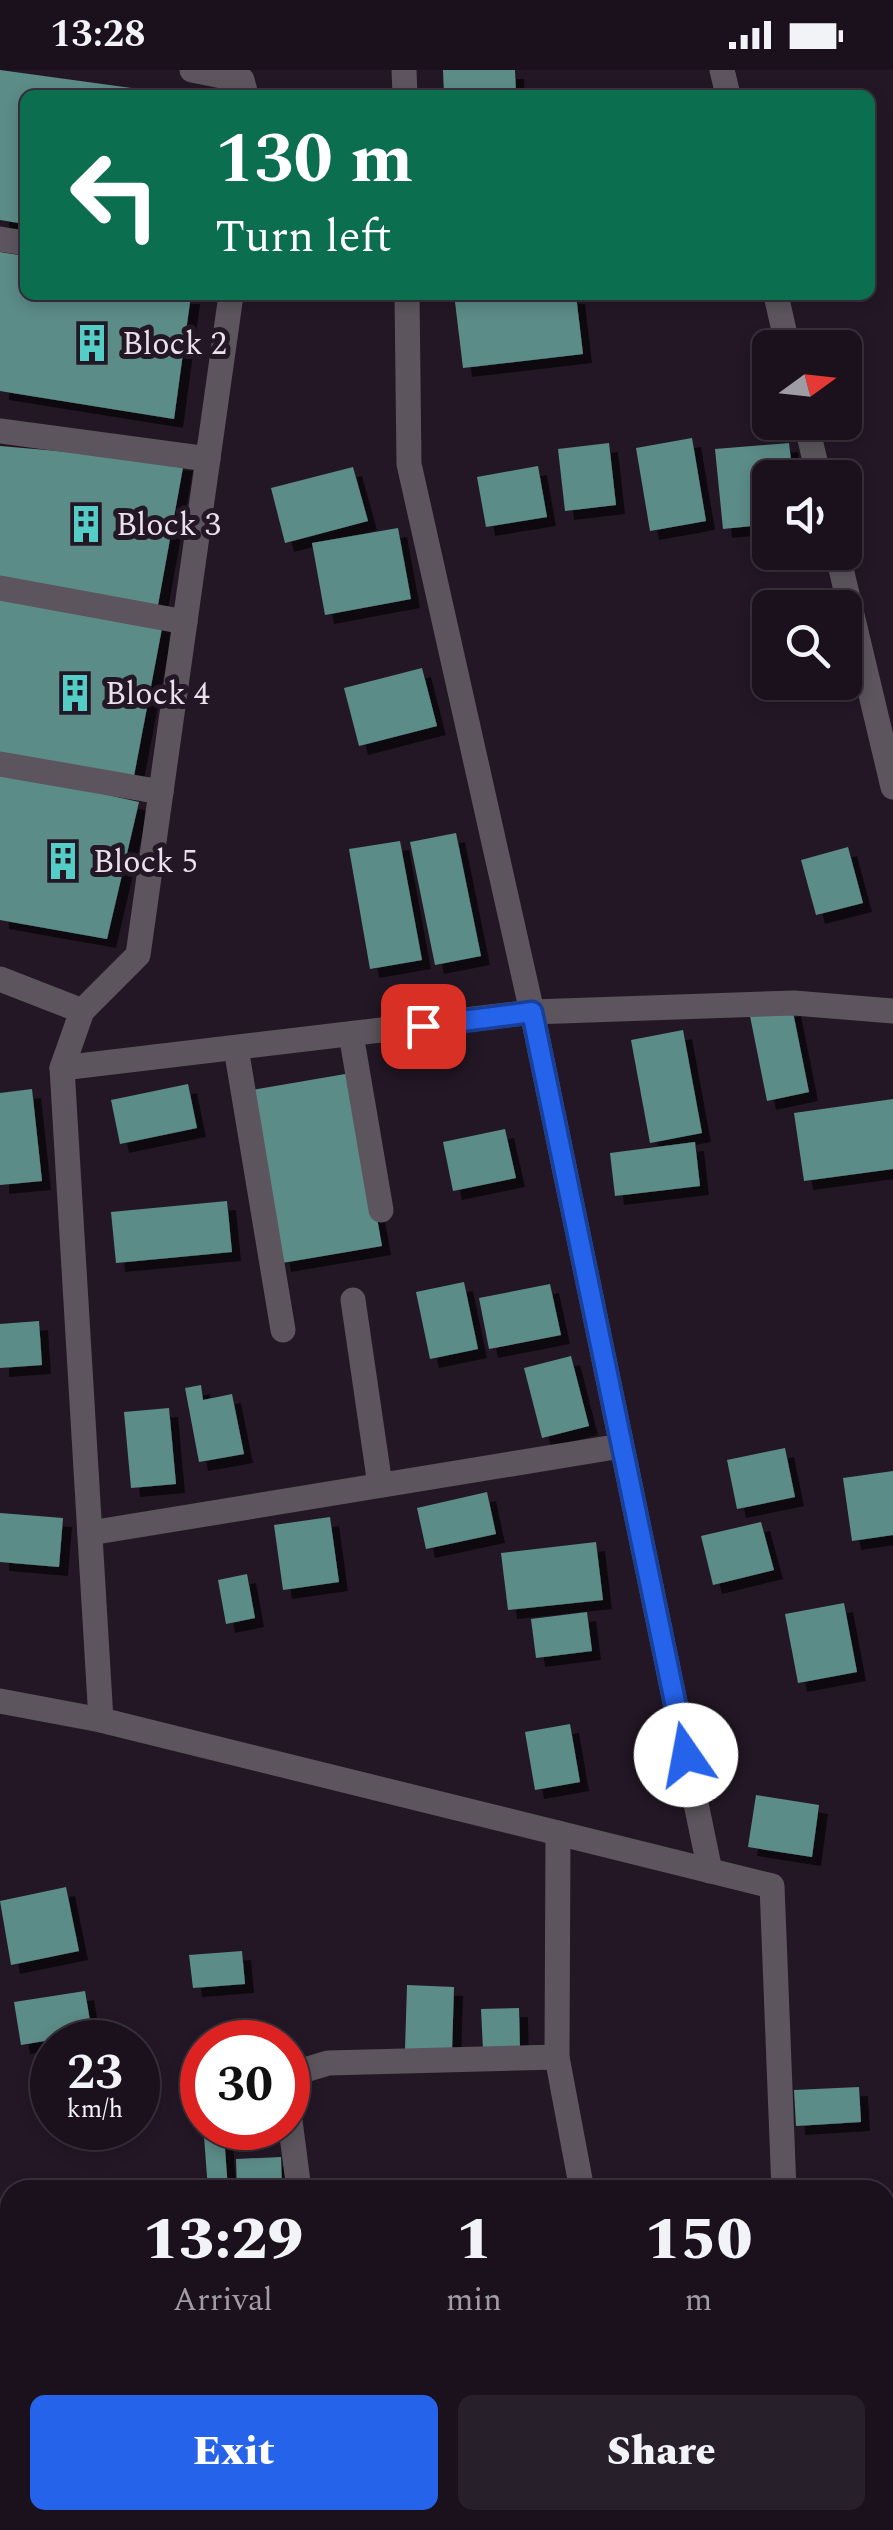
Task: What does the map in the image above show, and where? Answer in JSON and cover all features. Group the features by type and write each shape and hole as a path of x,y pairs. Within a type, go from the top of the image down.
{"street":[{"path":"192,70 242,80 245,90"},
{"path":"101,1720 62,1068 82,1011 138,955 230,300"},
{"path":"407,300 409,464 532,1012 710,1871"},
{"path":"777,300 784,330"},
{"path":"0,431 208,458"},
{"path":"841,570 893,787"},
{"path":"0,588 185,622"},
{"path":"0,764 161,792"},
{"path":"0,978 82,1011"},
{"path":"62,1068 532,1012 794,1003 893,1011"},
{"path":"351,1034 381,1210"},
{"path":"236,1048 283,1330"},
{"path":"353,1300 380,1485"},
{"path":"90,1533 621,1446"},
{"path":"0,1702 101,1720 772,1886 784,2180"},
{"path":"558,1834 557,2057 580,2180"},
{"path":"310,2069 328,2063 557,2057"},
{"path":"294,2150 298,2180"}],"building":[{"path":"0,70 146,90 20,90 20,223 0,220"},
{"path":"443,70 515,70 516,90 444,90"},
{"name":"Block 2","path":"0,252 20,255 20,300 190,300 174,419 0,391"},
{"path":"577,300 583,354 463,368 455,302"},
{"path":"692,438 706,521 650,531 636,448"},
{"path":"609,443 616,505 565,511 558,449"},
{"path":"789,443 791,460 752,460 752,526 723,529 715,449"},
{"name":"Block 3","path":"0,446 184,462 156,616 0,586"},
{"path":"538,466 547,517 486,527 477,477"},
{"path":"353,467 368,521 285,543 271,488"},
{"path":"398,528 411,599 325,615 312,543"},
{"name":"Block 4","path":"0,590 163,623 134,776 0,763"},
{"path":"422,668 437,726 359,746 344,688"},
{"name":"Block 5","path":"0,771 139,802 107,939 0,920"},
{"path":"456,833 481,956 435,965 410,842"},
{"path":"400,841 422,960 370,969 349,849"},
{"path":"848,847 863,903 816,915 801,860"},
{"path":"792,1007 809,1092 767,1101 750,1016"},
{"path":"683,1030 702,1133 650,1143 631,1040"},
{"path":"351,1073 382,1246 282,1263 252,1090"},
{"path":"188,1084 197,1128 120,1144 111,1100"},
{"path":"32,1089 42,1181 0,1185 0,1093"},
{"path":"893,1099 893,1169 804,1181 794,1113"},
{"path":"505,1129 516,1178 453,1191 443,1142"},
{"path":"695,1142 700,1186 615,1196 610,1153"},
{"path":"227,1201 232,1252 116,1263 111,1212"},
{"path":"464,1282 478,1349 430,1359 416,1292"},
{"path":"550,1284 561,1335 489,1349 479,1298"},
{"path":"39,1321 42,1365 0,1368 0,1324"},
{"path":"571,1356 589,1426 542,1438 524,1368"},
{"path":"201,1385 203,1400 232,1394 244,1454 199,1462 185,1388"},
{"path":"169,1408 176,1484 131,1488 124,1412"},
{"path":"785,1448 795,1497 737,1509 727,1460"},
{"path":"893,1471 893,1535 852,1541 843,1478"},
{"path":"487,1492 496,1534 426,1549 417,1508"},
{"path":"0,1513 63,1518 59,1567 0,1562"},
{"path":"330,1517 339,1582 283,1590 274,1525"},
{"path":"761,1522 774,1570 713,1585 701,1536"},
{"path":"596,1542 603,1600 508,1610 501,1553"},
{"path":"247,1574 255,1618 226,1624 218,1580"},
{"path":"844,1603 857,1672 798,1683 785,1614"},
{"path":"587,1612 592,1651 536,1658 531,1619"},
{"path":"570,1724 580,1782 535,1790 525,1732"},
{"path":"756,1795 819,1805 812,1857 748,1847"},
{"path":"66,1887 79,1951 11,1965 0,1901"},
{"path":"242,1951 245,1984 193,1988 189,1955"},
{"path":"407,1985 454,1987 452,2052 405,2050"},
{"path":"85,1991 90,2020 30,2020 30,2043 21,2045 14,2002"},
{"path":"519,2008 520,2050 483,2050 481,2009"},
{"path":"859,2087 861,2122 796,2126 794,2090"},
{"path":"205,2150 225,2150 227,2180 207,2180"},
{"path":"281,2157 282,2180 237,2180 236,2159"}],"place":[{"name":"Block 2","path":"92,343"},
{"name":"Block 3","path":"86,524"},
{"name":"Block 4","path":"75,693"},
{"name":"Block 5","path":"63,861"}],"route":[{"path":"423,1026 532,1012 686,1755"}]}
